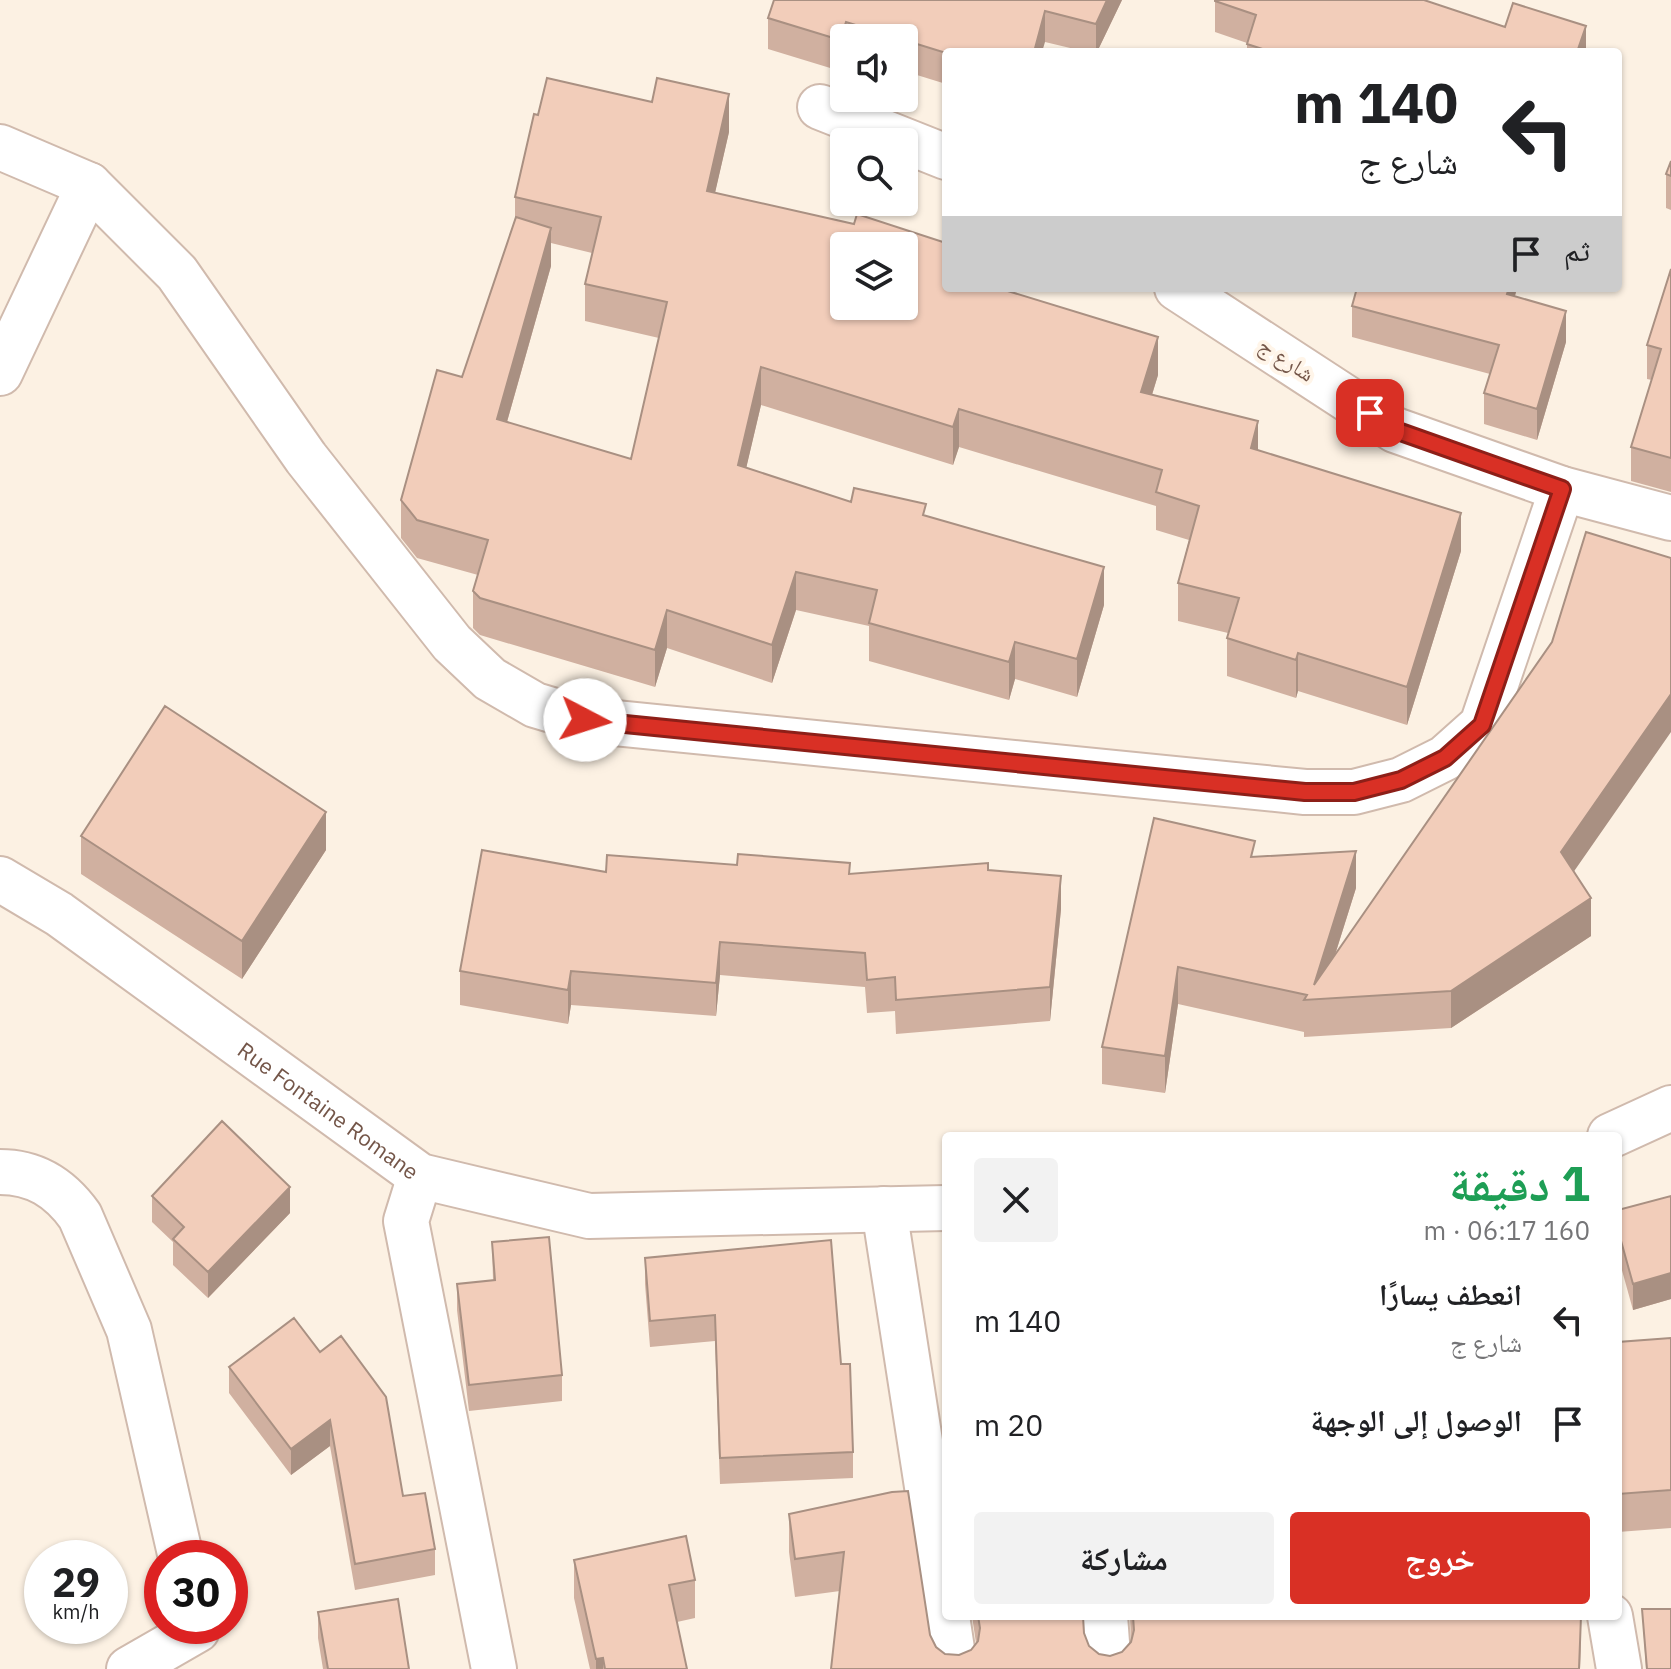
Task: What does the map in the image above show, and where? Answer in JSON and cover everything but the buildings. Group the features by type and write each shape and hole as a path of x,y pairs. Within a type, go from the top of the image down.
{"street":[{"path":"820,107 942,155"},
{"path":"0,147 89,185 177,273 306,458 452,643 490,679 535,705 585,720 1305,792 1354,792 1401,780 1445,758 1482,725 1562,489"},
{"path":"0,373 89,185"},
{"name":"شارع ج","path":"1183,292 1395,430 1562,489 1671,518"},
{"name":"Rue Fontaine Romane","path":"0,879 59,914 420,1176 589,1216 942,1208"},
{"path":"1619,1132 1671,1108"},
{"path":"0,1172 34,1177 52,1186 68,1199 80,1216 129,1330 177,1540"},
{"path":"420,1176 406,1221 494,1669"},
{"path":"884,1209 942,1583"},
{"path":"948,1620 955,1669"},
{"path":"1105,1620 1109,1669"},
{"path":"1611,1620 1619,1669"},
{"path":"129,1669 194,1644"}],"route":[{"path":"585,720 1305,792 1354,792 1401,780 1445,758 1482,725 1562,489 1395,430 1370,413"}]}
